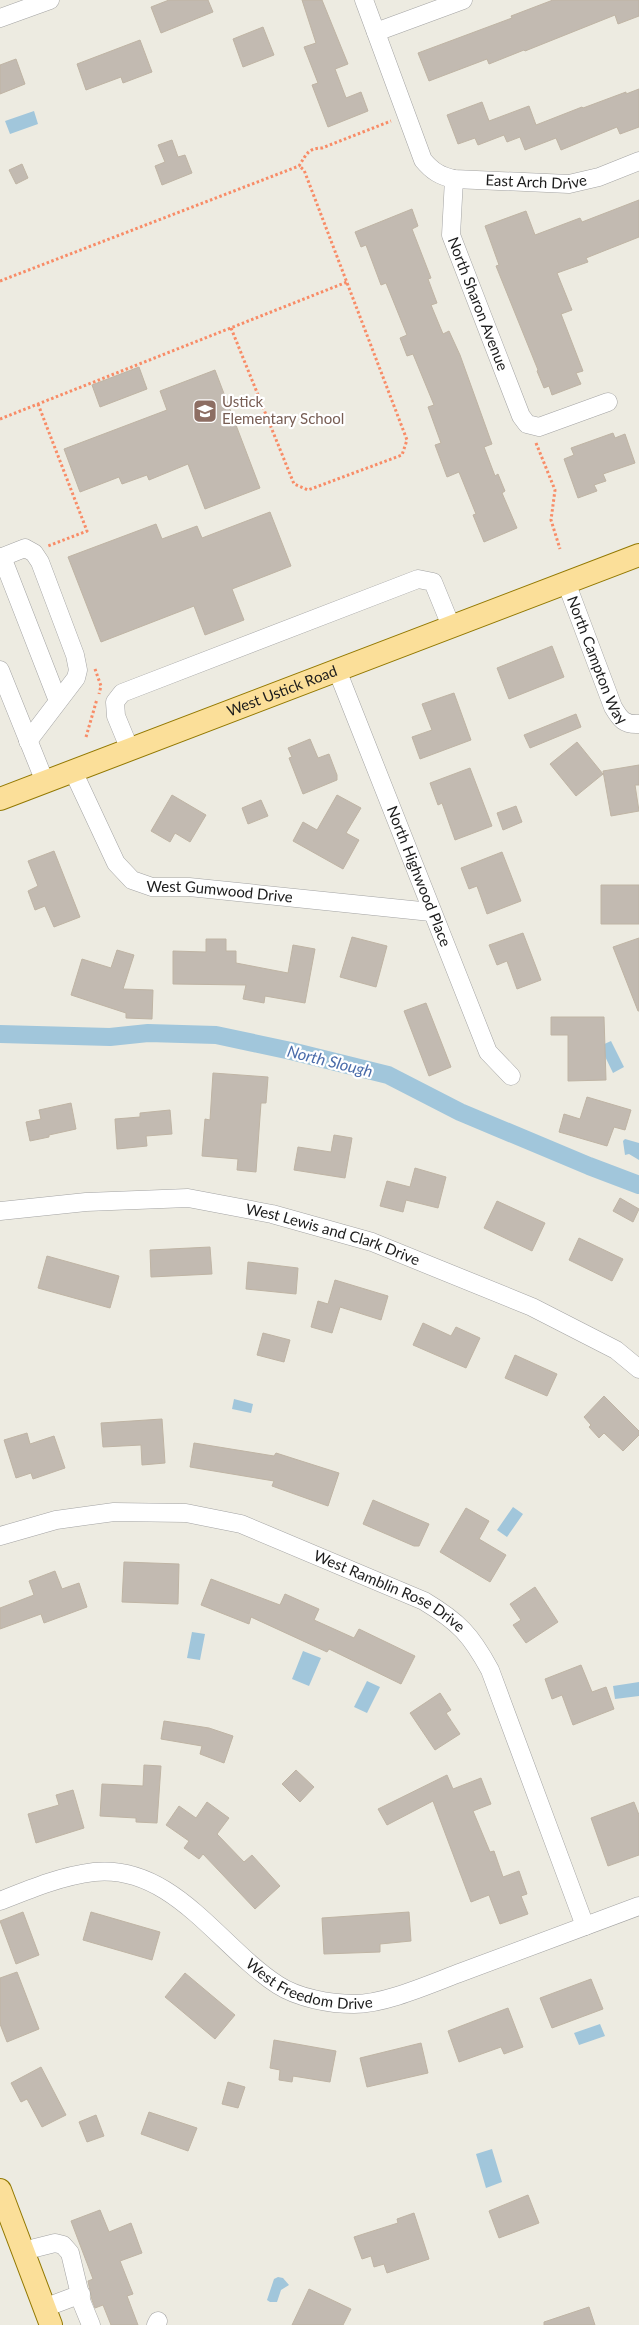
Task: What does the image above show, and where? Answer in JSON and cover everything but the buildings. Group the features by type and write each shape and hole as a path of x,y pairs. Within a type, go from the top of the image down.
{"main road":[{"name":"West Ustick Road","path":"0,799 639,555"},
{"path":"2,2200 48,2316"}],"street":[{"path":"0,18 50,0"},
{"path":"364,0 406,115"},
{"path":"376,32 464,0"},
{"name":"East Arch Drive","path":"406,115 423,160 431,170 441,176 454,179 569,184 598,177 639,161"},
{"name":"North Sharon Avenue","path":"454,179 451,235 521,416 527,424"},
{"path":"527,424 539,427 608,402"},
{"path":"28,740 76,678 78,670 75,655 40,562 34,553 25,548 1,558 58,701"},
{"path":"130,750 114,709 115,702 122,693 418,579 433,582 451,626"},
{"name":"North Campton Way","path":"566,582 619,718 627,724 639,724"},
{"path":"0,670 45,782"},
{"name":"North Highwood Place","path":"337,670 488,1052 511,1076"},
{"name":"West Gumwood Drive","path":"73,771 116,862 132,880 152,887 189,887 432,912"},
{"name":"West Lewis and Clark Drive","path":"0,1211 86,1202 188,1198 272,1214 372,1242 532,1307 616,1350 639,1369"},
{"name":"West Ramblin Rose Drive","path":"0,1536 56,1520 114,1512 186,1513 241,1524 424,1601 445,1613 463,1628 478,1648 490,1670 585,1926"},
{"name":"West Freedom Drive","path":"0,1901 57,1880 95,1872 135,1875 172,1894 253,1966 279,1986 314,2000 355,2004 401,1995 639,1906"},
{"path":"23,2250 55,2243 62,2244 70,2253 91,2325"},
{"path":"48,2316 81,2294"}],"path":[{"path":"0,281 299,166 312,148 322,148 406,115"},
{"path":"231,328 294,484 308,490 402,455 407,440 304,170 299,166"},
{"path":"0,419 347,282"},
{"path":"38,404 86,531 48,546 51,555"},
{"path":"527,424 555,490 551,520 560,549"},
{"path":"86,737 102,686 92,660"}],"water":[{"path":"34,111 38,124 10,134 5,121"},
{"path":"611,1041 624,1067 613,1073 600,1046"},
{"path":"625,1139 639,1143 639,1160 629,1154 625,1155 623,1141"},
{"path":"234,1399 253,1404 251,1413 232,1409"},
{"path":"513,1507 523,1514 507,1537 497,1530"},
{"path":"192,1632 205,1634 200,1660 187,1658"},
{"path":"303,1651 321,1658 309,1686 292,1679"},
{"path":"367,1681 380,1687 367,1713 354,1707"},
{"path":"639,1682 639,1696 615,1699 613,1686"},
{"path":"600,2024 605,2036 579,2045 574,2033"},
{"path":"492,2149 502,2182 486,2188 476,2154"},
{"path":"278,2277 283,2278 289,2285 281,2290 277,2302 270,2302 267,2300 274,2279"}],"waterway":[{"name":"North Slough","path":"0,1034 110,1037 148,1033 216,1035 291,1051 388,1075 460,1112 639,1185"}],"place":[{"name":"Ustick Elementary School","path":"205,411"}]}
